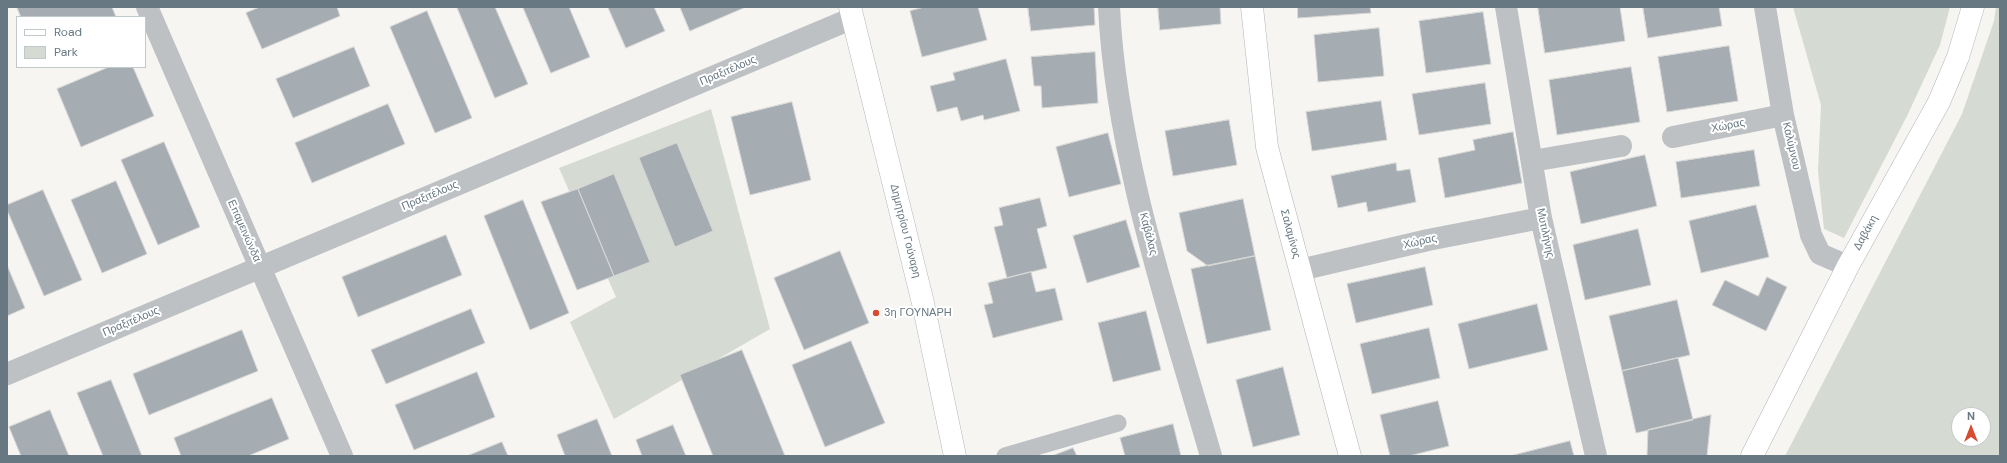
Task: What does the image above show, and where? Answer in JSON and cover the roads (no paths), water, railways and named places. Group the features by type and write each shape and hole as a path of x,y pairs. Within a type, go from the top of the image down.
{"street":[{"name":"Επαμεινώνδα","path":"147,7 342,456"},
{"name":"Καβάλας","path":"1109,7 1122,116 1145,222 1211,456"},
{"name":"Σαλαμίνος","path":"1252,7 1267,147 1350,456"},
{"name":"Μυτιλήνης","path":"1506,7 1542,218 1596,456"},
{"name":"Καλύμνου","path":"1765,7 1783,114 1811,235 1820,254 1848,266"},
{"name":"Δαβάκη","path":"1752,456 1848,266 1939,102 1958,57 1973,7"},
{"name":"Πραξιτέλους","path":"7,374 260,268 851,13"},
{"name":"Δημητρίου Γούναρη","path":"851,13 923,304 955,456"},
{"name":"Χώρας","path":"1673,137 1783,114"},
{"path":"1532,161 1621,146"},
{"name":"Χώρας","path":"1300,270 1428,240 1542,218"}],"lane":[{"path":"1005,456 1118,423"}],"place":[{"name":"3η ΓΟΥΝΑΡΗ","path":"876,313"}]}
